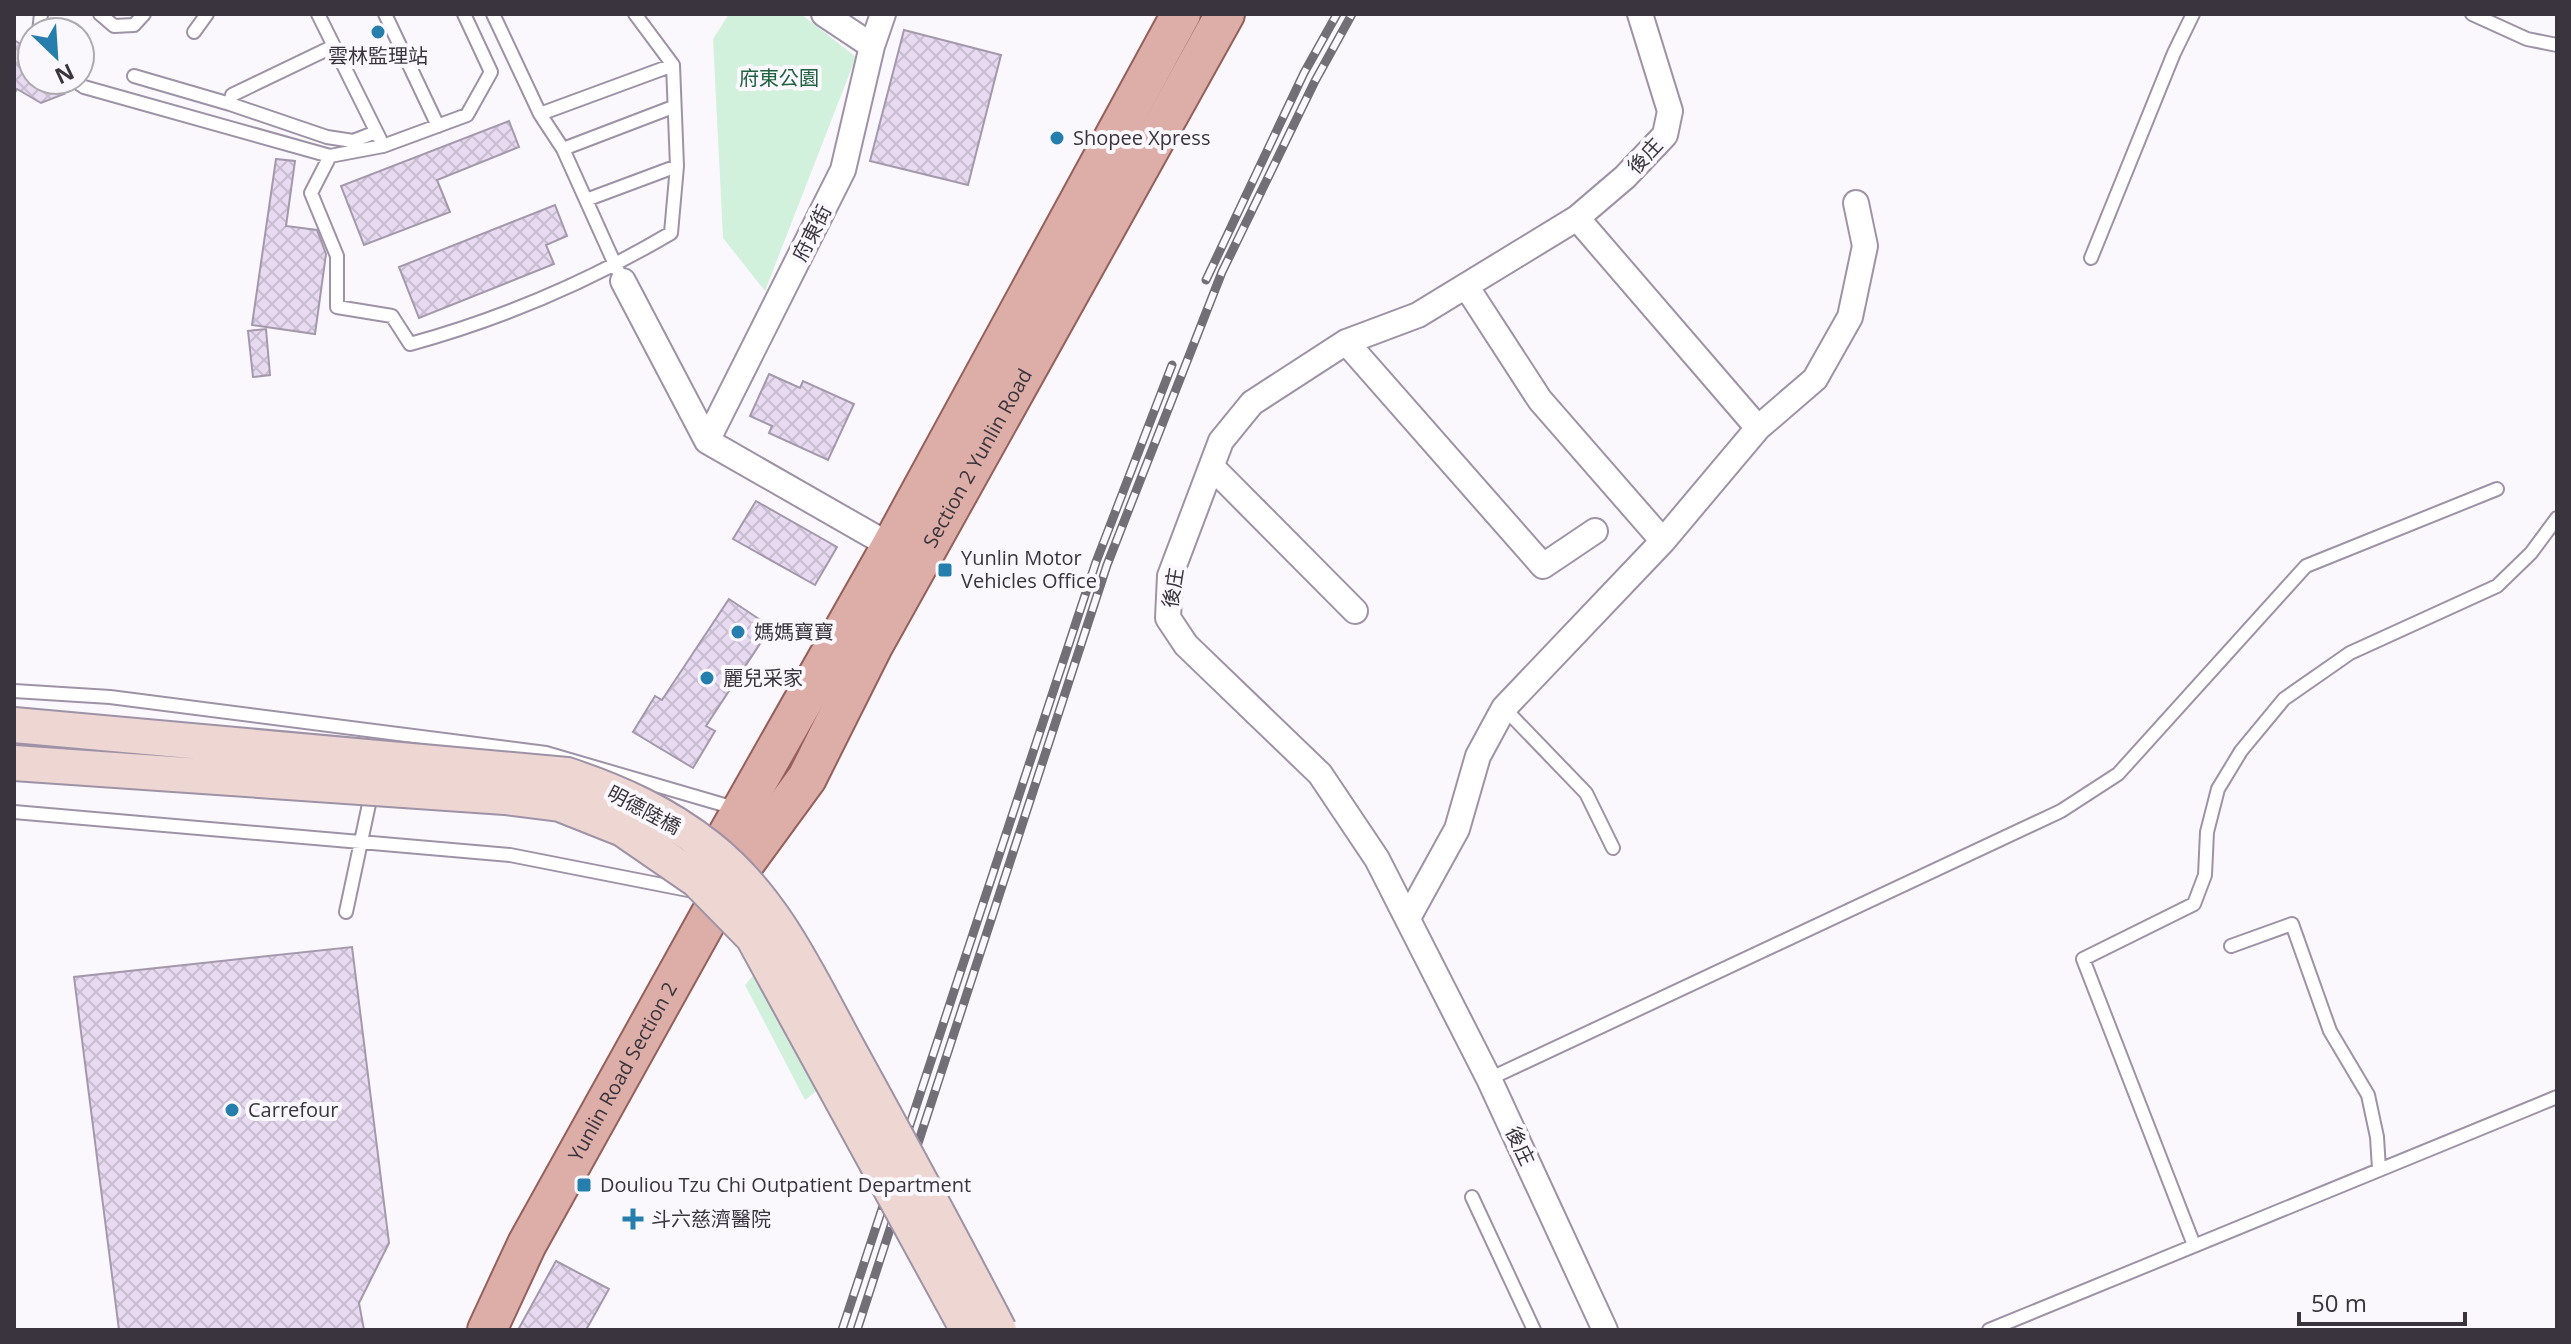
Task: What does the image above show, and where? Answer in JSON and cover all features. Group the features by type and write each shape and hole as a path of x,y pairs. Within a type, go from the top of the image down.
{"main road":[{"name":"Section 2 Yunlin Road","path":"720,897 807,778 873,646 905,555 1181,14"},
{"name":"Section 2 Yunlin Road","path":"741,810 905,555 1225,14"},
{"name":"明德陸橋","path":"14,725 567,775 617,792 660,814 709,848 771,914 931,1199 999,1330"},
{"name":"明德陸橋","path":"14,763 505,797 560,804 623,829 697,880 753,937 968,1330"},
{"name":"Yunlin Road Section 2","path":"487,1330 527,1244 682,971 720,897 725,839 741,810"}],"street":[{"path":"824,14 872,46"},
{"name":"府東街","path":"707,441 843,170 872,46 883,14"},
{"name":"後庄","path":"1605,1330 1489,1079 1377,859 1320,774 1186,645 1168,618 1170,576 1221,441 1252,403 1346,342 1418,315 1577,218 1625,177 1665,135 1670,111 1640,14"},
{"path":"1408,918 1457,829 1478,756 1504,708 1663,541 1758,428 1815,379 1850,317 1865,246 1856,203"},
{"path":"1577,218 1758,428"},
{"path":"620,273 707,441 905,555"},
{"path":"1466,286 1540,400 1663,541"},
{"path":"1346,342 1543,566 1595,531"},
{"path":"1213,468 1355,611"}],"lane":[{"path":"100,14 114,26 134,25 144,14"},
{"path":"194,32 207,14"},
{"path":"318,14 383,146"},
{"path":"385,14 438,126"},
{"path":"96,91 330,156 383,146 467,115 491,72 464,14"},
{"path":"493,14 540,114 563,149 620,273"},
{"path":"330,156 311,193 337,256 337,307 392,316 410,344 463,330 620,273 671,233 677,166 673,65 635,14"},
{"path":"2091,258 2193,14"},
{"path":"2472,14 2527,39 2557,45"},
{"path":"230,104 232,95 334,46"},
{"path":"540,114 673,65"},
{"path":"134,76 327,137 353,141 376,132"},
{"path":"563,149 673,107"},
{"path":"586,200 677,166"},
{"path":"1489,1079 2061,811 2118,774 2306,566 2497,489"},
{"path":"2194,1245 2083,959 2194,904 2205,875 2207,832 2218,789 2241,751 2284,699 2350,653 2497,586 2531,553 2557,518"},
{"path":"14,691 110,697 546,753 741,810"},
{"path":"1504,708 1586,793 1613,848"},
{"path":"346,912 386,733"},
{"path":"14,812 510,855 720,897"},
{"path":"2231,946 2292,924 2330,1031 2368,1095 2377,1137 2379,1169"},
{"path":"1989,1330 2557,1097"},
{"path":"1472,1197 1534,1330"}],"green space":[{"name":"府東公園","path":"729,14 801,14 856,57 765,291 723,238 713,39"},
{"path":"791,932 862,1056 805,1100 745,985"}],"building":[{"path":"904,30 1001,55 968,185 870,161"},
{"path":"14,40 16,91 14,94"},
{"path":"29,96 59,96 41,103"},
{"path":"509,121 519,147 437,180 450,212 364,245 341,186"},
{"path":"276,159 295,161 286,226 317,230 326,254 315,334 252,325"},
{"path":"555,205 567,236 546,245 554,264 419,318 399,267"},
{"path":"266,329 270,375 253,377 248,331"},
{"path":"769,374 800,388 803,381 854,404 828,460 769,433 772,426 750,416"},
{"path":"756,501 837,547 815,585 733,539"},
{"path":"729,599 771,627 706,726 715,731 693,768 633,732 655,696 662,700"},
{"name":"Carrefour","path":"352,947 389,1243 359,1303 364,1330 119,1330 74,977"},
{"path":"556,1261 609,1289 586,1330 518,1330"}],"railway":[{"path":"1206,280 1304,73 1337,14"},
{"path":"857,1330 1107,565 1222,272 1315,81 1352,14"},
{"path":"842,1330 1096,562 1172,365"}],"place":[{"name":"雲林監理站","path":"378,32"},
{"name":"Shopee Xpress","path":"1057,138"},
{"name":"Yunlin Motor Vehicles Office","path":"945,570"},
{"name":"媽媽寶寶","path":"738,632"},
{"name":"麗兒采家","path":"707,678"},
{"name":"Carrefour","path":"232,1110"},
{"name":"Douliou Tzu Chi Outpatient Department","path":"584,1185"},
{"name":"斗六慈濟醫院","path":"633,1219"}]}
